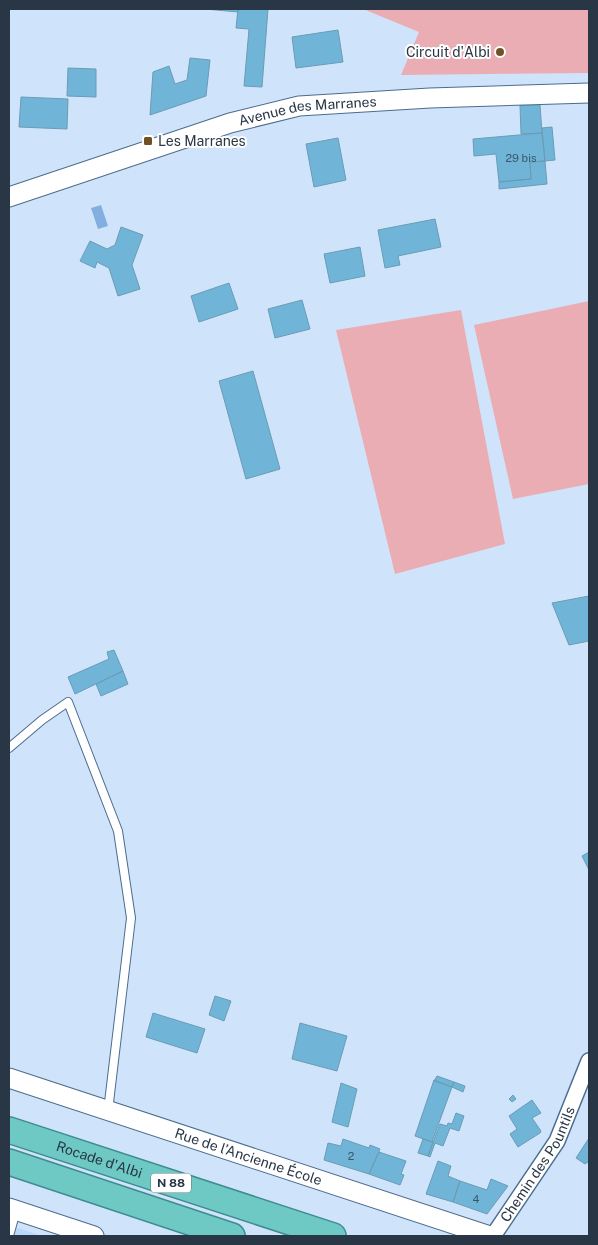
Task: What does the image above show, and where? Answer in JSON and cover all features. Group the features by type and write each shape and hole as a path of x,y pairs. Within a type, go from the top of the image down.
{"highway":[{"name":"Rocade d'Albi","path":"9,1130 333,1236"},
{"name":"N 88","path":"9,1162 232,1236"}],"street":[{"name":"Avenue des Marranes","path":"9,197 230,123 299,106 430,98 589,94"},
{"name":"Chemin des Pountils","path":"492,1236 557,1141 589,1061"},
{"name":"Rue de l’Ancienne École","path":"9,1078 492,1236"},
{"path":"13,1209 94,1236"}],"lane":[{"path":"9,748 42,720 68,702 118,832 131,918 108,1111"},
{"path":"9,1236 13,1209"}],"shaded area":[{"name":"Circuit d'Albi","path":"363,9 589,9 589,73 401,75 419,32"},
{"path":"101,205 108,226 98,229 91,208"},
{"path":"589,301 589,484 513,499 474,325"},
{"path":"461,310 505,544 395,574 336,330"},
{"path":"9,1225 42,1236 9,1236"}],"building":[{"path":"205,9 238,9 238,12"},
{"path":"238,9 268,9 262,87 244,86 249,29 236,28"},
{"path":"338,30 343,62 296,68 292,37"},
{"path":"190,58 210,60 206,96 150,115 153,72 169,66 175,84 187,80"},
{"path":"68,68 96,69 96,97 67,96"},
{"path":"21,97 68,99 67,129 19,127"},
{"path":"520,105 540,105 542,133 521,134"},
{"path":"552,127 555,160 545,161 542,128"},
{"path":"542,133 545,161 530,162 531,179 499,182 496,154 474,156 473,139"},
{"path":"338,138 346,180 314,187 306,144"},
{"path":"223,140 224,144 215,146 214,143"},
{"path":"545,161 547,184 499,189 499,182 531,179 530,162"},
{"path":"435,219 441,247 398,256 400,265 385,268 378,230"},
{"path":"121,227 143,235 132,265 140,289 118,296 109,268 97,262 95,268 80,261 90,241 107,249 115,245"},
{"path":"360,247 365,276 330,283 324,254"},
{"path":"229,283 238,309 199,322 191,296"},
{"path":"302,300 310,329 275,338 268,309"},
{"path":"253,371 280,469 246,479 219,381"},
{"path":"589,596 589,641 569,645 552,603"},
{"path":"114,650 123,671 75,694 68,677 109,659 107,652"},
{"path":"123,671 128,684 101,696 96,684"},
{"path":"589,852 589,870 582,856"},
{"path":"215,996 231,1001 224,1021 209,1015"},
{"path":"153,1013 205,1029 197,1053 146,1037"},
{"path":"300,1023 347,1036 337,1071 292,1059"},
{"path":"437,1076 454,1082 452,1087 434,1081"},
{"path":"434,1080 452,1087 432,1142 415,1136"},
{"path":"454,1082 465,1086 463,1092 452,1087"},
{"path":"341,1083 357,1089 348,1127 332,1122"},
{"path":"513,1095 516,1099 512,1102 509,1099"},
{"path":"532,1100 541,1113 532,1118 541,1131 518,1147 510,1134 517,1129 509,1116"},
{"path":"456,1113 464,1116 459,1131 450,1128 443,1146 435,1143 430,1157 428,1156 440,1124 447,1126 448,1123 452,1124"},
{"path":"589,1138 589,1162 585,1164 576,1158"},
{"path":"343,1139 369,1148 370,1145 380,1149 369,1174 324,1160 328,1143 341,1146"},
{"path":"423,1139 433,1142 428,1156 418,1153"},
{"path":"379,1152 406,1161 401,1174 404,1175 400,1185 369,1174"},
{"path":"438,1161 451,1166 448,1176 460,1181 453,1202 426,1194"},
{"path":"491,1179 508,1186 487,1214 453,1202 460,1181 487,1190"}],"place":[{"name":"Circuit d'Albi","path":"500,52"},
{"name":"Les Marranes","path":"148,141"}]}
